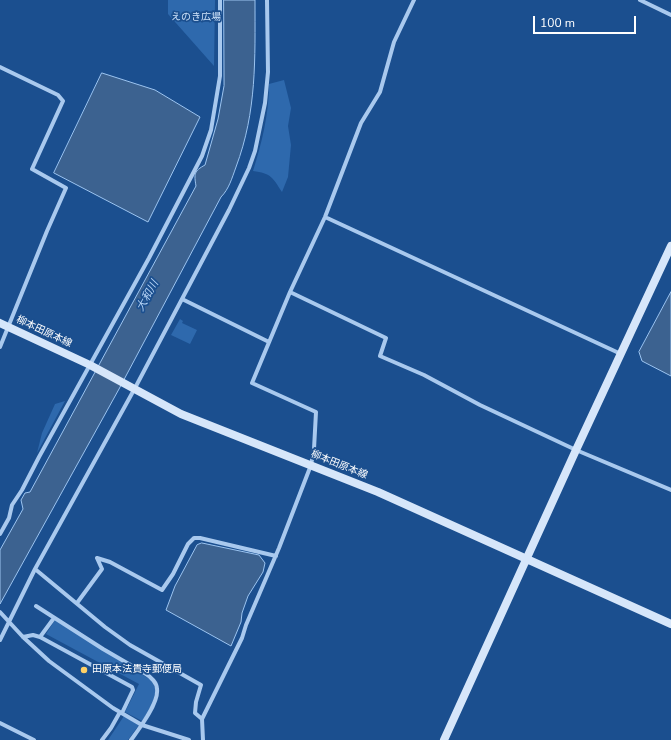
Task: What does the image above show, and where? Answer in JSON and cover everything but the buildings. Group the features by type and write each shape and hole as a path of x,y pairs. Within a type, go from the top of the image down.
{"main road":[{"path":"444,740 671,246"},
{"name":"柳本田原本線","path":"0,323 91,365 134,387 181,414 378,492 671,624"}],"street":[{"path":"0,534 9,518 12,505 22,490 91,365 184,194 202,156 211,130 220,76 220,0"},
{"path":"0,640 10,622 20,598 229,210 249,168 255,151 265,104 268,72 267,0"},
{"path":"203,740 202,719 242,638 276,556 311,465 314,449 316,412 252,383 290,292 325,217 362,123 380,92 394,42 414,0"},
{"path":"640,0 671,15"},
{"path":"0,67 58,95 63,101 32,169 66,188 0,347"},
{"path":"325,217 621,354"},
{"path":"290,292 386,338 380,356 424,375 480,405 576,450 671,490"},
{"path":"182,299 269,342"},
{"path":"77,603 102,569 97,558 110,562 162,590 173,574 188,544 194,538 200,538 276,556"},
{"path":"35,570 105,627 130,645 201,685 195,714 202,719"},
{"path":"36,606 152,679 157,688 156,696 148,714 131,740"},
{"path":"0,612 22,637 49,662 121,712 142,724 189,740"},
{"path":"40,637 54,618"},
{"path":"22,637 33,635 40,637 132,687 133,690 121,712 102,740"},
{"path":"0,723 34,740"}],"green space":[{"name":"えのき広場","path":"168,0 215,0 214,66 168,14"},
{"path":"284,80 291,108 288,126 291,145 288,177 282,192 271,177 264,173 253,171 264,128 268,106 269,84"},
{"path":"180,319 183,321 182,323 197,330 190,344 171,335"},
{"path":"65,401 37,453 42,433 55,404"},
{"path":"55,620 151,680 155,687 155,696 142,721 125,712 139,684 46,634"},
{"path":"124,716 139,725 128,740 108,740"}],"water":[{"name":"大和川","path":"224,0 255,0 255,64 251,105 243,146 232,179 119,389 0,604 0,550 23,509 21,500 25,493 30,492 196,186 195,176 197,171 205,165 218,119 224,86"},
{"path":"102,73 155,90 200,117 148,222 54,173"},
{"path":"671,292 671,376 642,361 639,352"},
{"path":"202,543 259,555 265,563 263,572 248,596 242,613 241,622 231,646 166,610 175,586 197,545"}],"place":[{"name":"田原本法貴寺郵便局","path":"84,670"}]}
